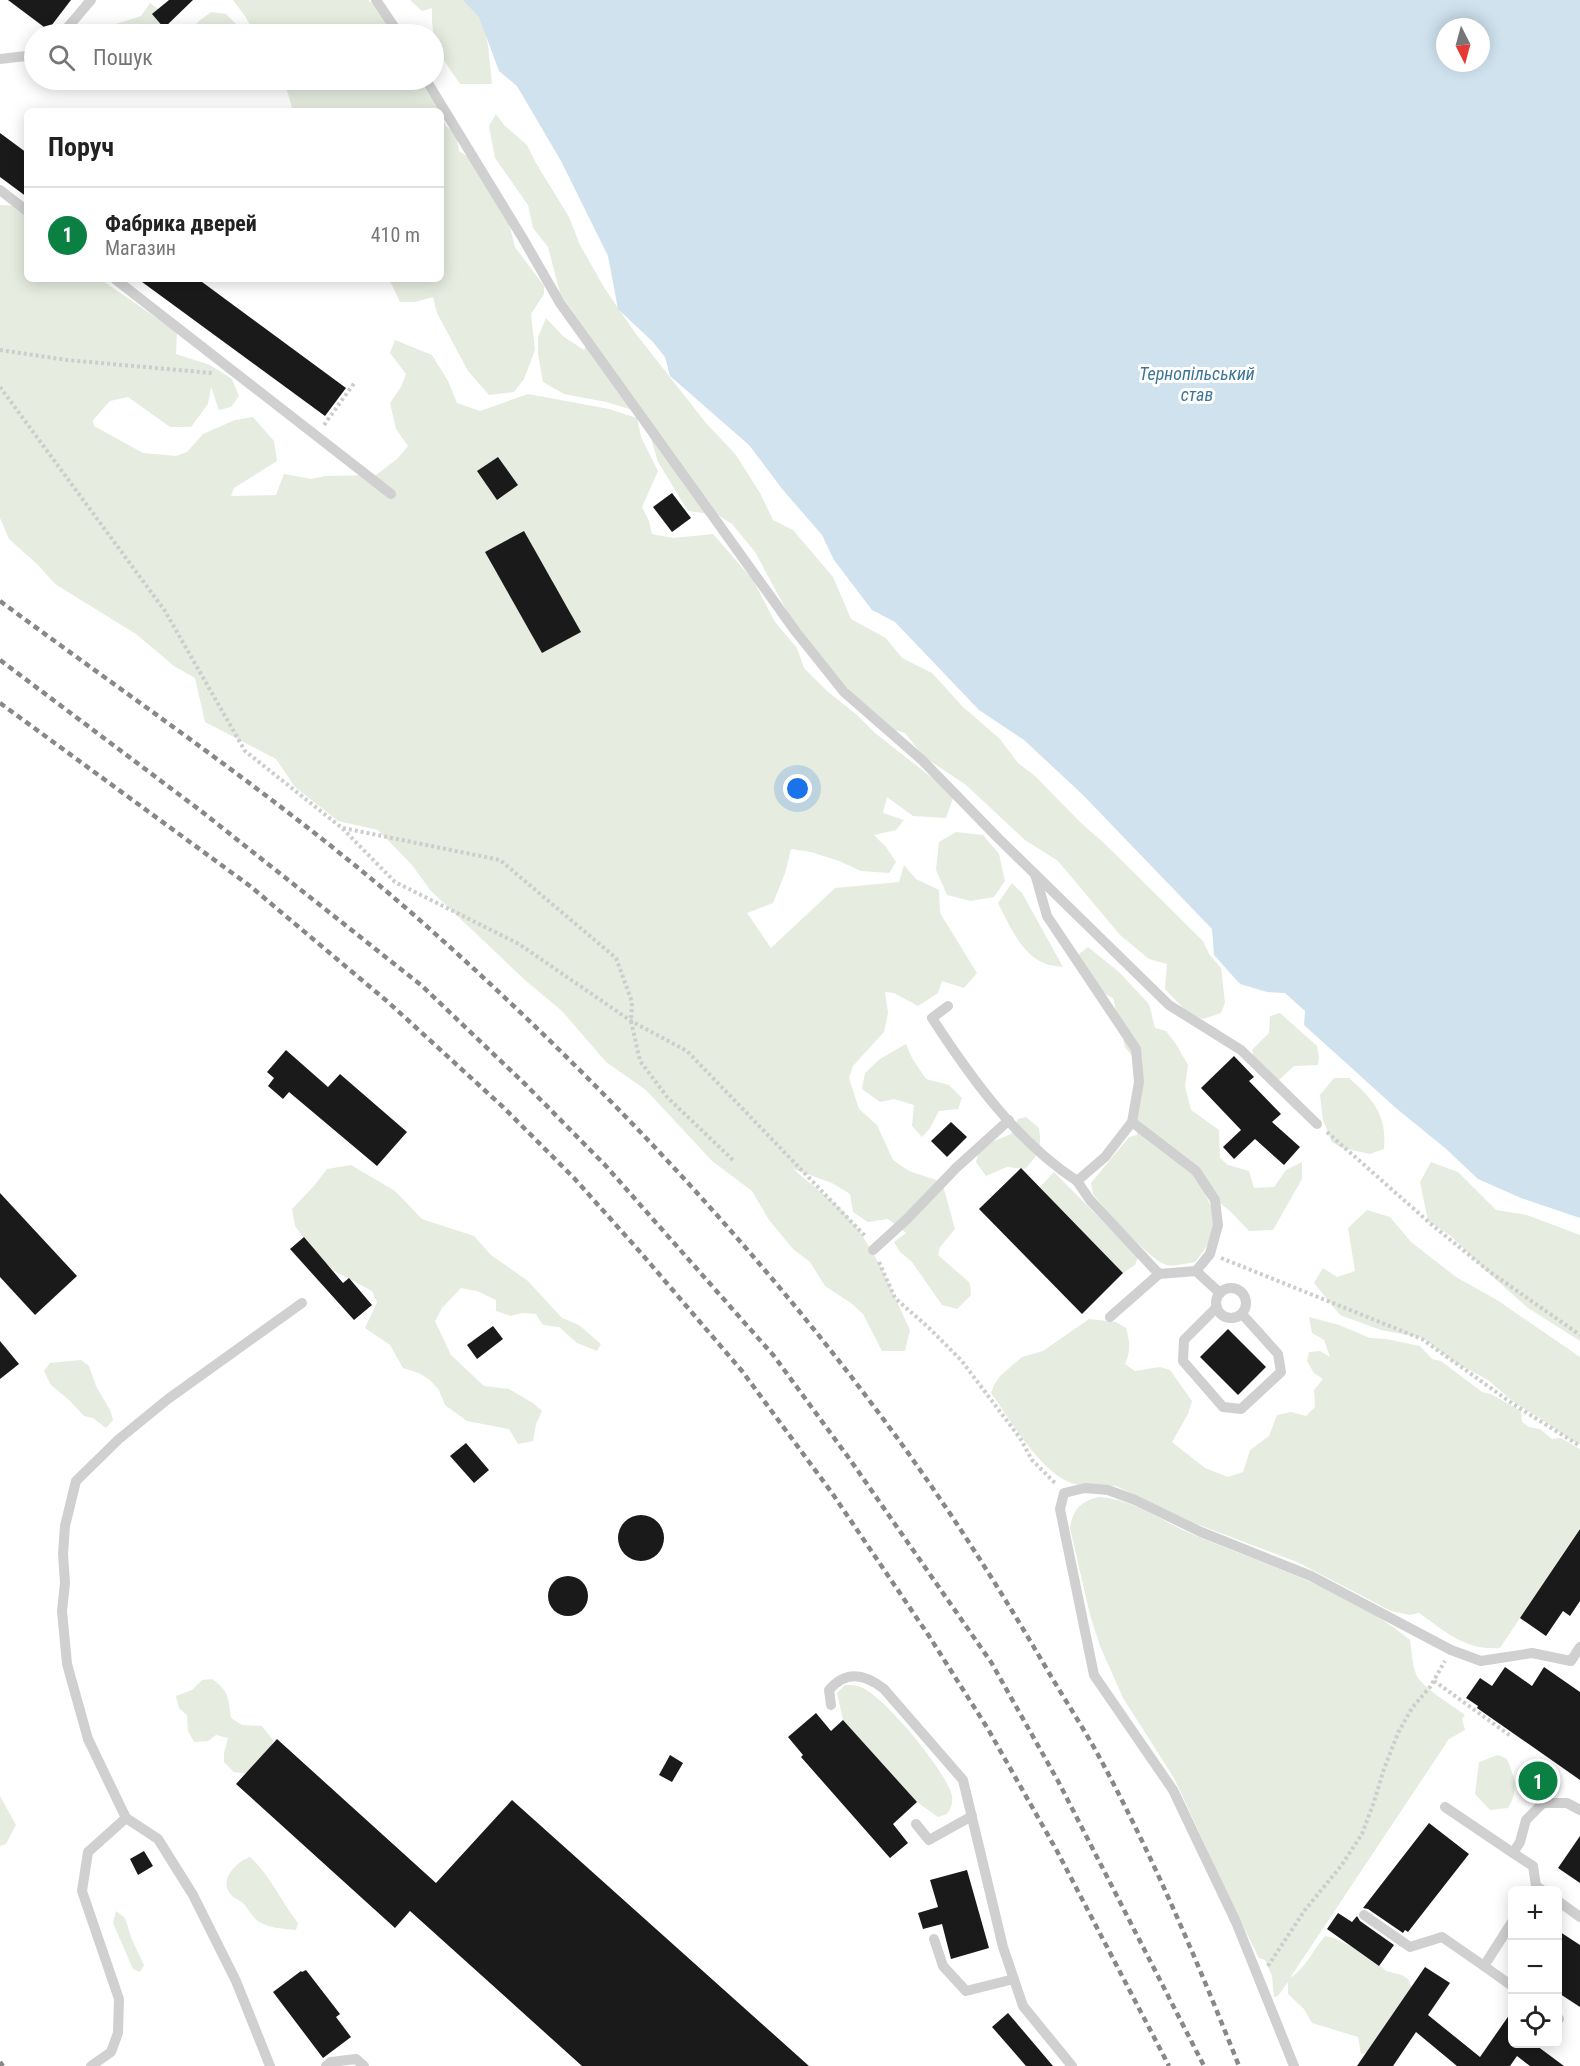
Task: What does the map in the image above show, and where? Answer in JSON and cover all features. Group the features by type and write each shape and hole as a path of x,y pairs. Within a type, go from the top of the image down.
{"lane":[{"path":"71,24 91,0"},
{"path":"376,0 392,24"},
{"path":"0,59 24,56"},
{"path":"432,90 443,108"},
{"path":"444,110 561,303 796,632 844,692 922,760 1169,1005 1241,1050 1317,1124"},
{"path":"0,190 24,209"},
{"path":"119,282 391,494"},
{"path":"1035,874 1047,916 1136,1049 1139,1082 1132,1122 1105,1157 1077,1181"},
{"path":"948,1006 932,1018 1000,1111 1055,1166 1077,1181 1090,1200 1159,1274"},
{"path":"873,1250 907,1219 956,1168 1009,1120"},
{"path":"1110,1317 1159,1274 1196,1271 1210,1254 1218,1225 1215,1200 1196,1171 1132,1122"},
{"path":"1196,1271 1220,1293"},
{"path":"1230,1288 1242,1292 1246,1303 1242,1314 1231,1319 1220,1315 1217,1307 1215,1304 1220,1293 1230,1288"},
{"path":"270,2066 236,1981 193,1894 158,1839 126,1818 88,1739 67,1664 62,1611 65,1583 63,1554 65,1526 76,1481 119,1439 168,1399 302,1303"},
{"path":"1217,1307 1184,1340 1183,1361 1223,1407 1241,1408 1281,1372 1278,1354 1242,1314"},
{"path":"1294,2066 1236,1922 1173,1791 1094,1675 1060,1509 1064,1493 1085,1488 1108,1490 1135,1500 1201,1532 1311,1576 1451,1650 1481,1661 1532,1653 1571,1661 1580,1647"},
{"path":"831,1705 829,1690 836,1682 854,1676 870,1678 963,1780 1003,1947 1023,2006 1072,2066"},
{"path":"1513,1853 1520,1842 1526,1820 1543,1803 1567,1803 1580,1810"},
{"path":"1445,1807 1533,1866 1536,1886"},
{"path":"916,1824 929,1840 972,1816"},
{"path":"96,2063 111,2052 118,2033 119,1999 82,1891 88,1852 126,1818"},
{"path":"1562,1904 1580,1917"},
{"path":"1364,1915 1410,1947 1442,1937 1508,1983"},
{"path":"1484,1966 1508,1928"},
{"path":"934,1939 944,1966 966,1992 1014,1979"},
{"path":"327,2066 332,2062 356,2059 364,2066"}],"path":[{"path":"0,350 68,360 239,376"},
{"path":"316,436 356,382"},
{"path":"0,387 165,611 245,751 342,828 395,882 519,944 631,1021 687,1051 869,1240 896,1298 961,1360 1020,1438 1032,1460 1064,1493"},
{"path":"342,828 500,860 616,958 632,1002 631,1021 640,1061 668,1098 735,1162"},
{"path":"1317,1124 1432,1226 1490,1272 1580,1335"},
{"path":"1210,1254 1422,1339 1514,1404 1580,1446"},
{"path":"1259,1978 1305,1910 1341,1866 1362,1834 1398,1733 1412,1708 1434,1681 1451,1650"},
{"path":"1434,1681 1512,1737"}],"shaded area":[{"path":"233,0 368,0 379,10 386,24 249,24"},
{"path":"410,0 469,0 480,7 488,45 492,84 460,84 444,60 444,24 432,24 432,8 422,11"},
{"path":"150,3 158,9 166,24 116,24 141,16"},
{"path":"211,12 226,14 236,24 196,24"},
{"path":"287,90 426,90 438,108 292,108"},
{"path":"496,114 504,125 527,145 569,217 580,245 605,289 636,334 706,423 736,455 760,493 773,520 793,530 833,577 851,619 886,638 902,658 932,673 963,707 1000,739 1018,763 1035,776 1203,941 1209,954 1221,968 1225,1003 1221,1013 1203,1019 1188,1013 1165,989 1167,964 1149,959 1120,935 1058,861 1025,840 966,785 924,757 905,733 878,725 794,624 755,552 732,524 718,515 688,511 658,462 643,413 606,402 564,394 543,382 538,354 538,337 546,318 564,337 584,350 590,337 560,293 548,247 533,228 528,205 495,158 489,126"},
{"path":"444,121 446,126 456,134 459,151 470,158 508,220 515,247 544,286 544,294 531,314 535,350 524,379 514,392 489,395 468,371 437,313 433,297 415,302 400,302 390,282 444,282"},
{"path":"0,205 19,206 24,210 24,282 104,282 177,332 176,354 210,365 232,379 239,396 231,407 219,410 211,387 208,404 191,427 170,427 128,397 110,401 93,420 94,426 143,453 176,456 187,452 203,434 235,420 253,417 274,441 277,461 234,488 231,496 276,495 284,474 311,479 325,476 376,475 397,459 408,446 396,429 390,403 401,387 406,374 390,353 395,340 432,355 448,381 457,403 480,411 528,394 609,409 637,418 641,437 658,471 642,507 652,534 673,538 713,534 753,580 775,622 797,648 804,668 875,733 954,795 946,818 913,816 887,797 883,813 904,820 896,830 874,835 896,862 889,873 861,871 811,852 791,849 785,873 773,903 747,913 771,948 835,888 899,882 904,865 916,879 939,890 940,913 977,973 964,988 942,981 938,993 918,1006 894,993 885,992 888,1013 884,1032 853,1066 849,1078 859,1109 877,1125 893,1160 909,1171 942,1182 955,1229 940,1247 938,1255 970,1283 971,1295 957,1309 942,1305 912,1262 900,1252 894,1242 906,1233 888,1219 868,1222 853,1212 850,1194 832,1183 793,1169 841,1209 860,1232 880,1265 910,1330 905,1351 882,1351 863,1314 825,1286 810,1262 793,1249 769,1220 752,1191 712,1161 646,1090 606,1062 562,1011 526,981 431,891 412,865 378,830 338,821 295,787 276,759 205,722 195,678 174,666 136,634 55,584 9,539 0,518"},
{"path":"956,832 983,835 999,854 1005,881 994,897 971,901 947,895 936,870 939,842"},
{"path":"1012,883 1022,893 1063,967 1049,965 1036,958 1028,952 1011,929 998,903"},
{"path":"1088,947 1119,972 1149,1004 1155,1028 1166,1031 1176,1044 1188,1065 1185,1086 1191,1110 1219,1130 1220,1158 1228,1165 1249,1171 1254,1188 1274,1187 1286,1170 1302,1162 1302,1179 1273,1230 1249,1231 1230,1211 1204,1191 1214,1217 1214,1231 1211,1237 1195,1262 1167,1265 1150,1255 1093,1194 1091,1183 1129,1137 1137,1135 1136,1115 1142,1069 1125,1047 1113,998 1090,987 1074,958"},
{"path":"1280,1013 1317,1046 1319,1057 1318,1065 1294,1066 1279,1080 1257,1070 1252,1050 1269,1033 1270,1016"},
{"path":"906,1044 926,1079 949,1085 962,1098 958,1109 939,1111 922,1137 912,1126 914,1105 894,1099 880,1102 862,1089 865,1073 880,1059"},
{"path":"1334,1078 1349,1078 1365,1093 1377,1109 1383,1127 1384,1149 1370,1154 1342,1148 1332,1142 1323,1120 1320,1095"},
{"path":"1026,1117 1039,1128 1040,1146 1034,1159 1025,1169 1007,1167 986,1176 976,1162 980,1147 1011,1134 1018,1119"},
{"path":"1431,1162 1458,1172 1496,1210 1527,1215 1580,1235 1580,1341 1528,1308 1451,1236 1428,1221 1420,1182"},
{"path":"351,1165 395,1191 422,1219 474,1236 491,1255 528,1281 562,1318 579,1325 601,1344 597,1351 577,1343 559,1327 543,1325 536,1314 522,1313 511,1316 496,1311 496,1300 477,1291 461,1288 442,1308 435,1321 451,1355 484,1386 509,1389 542,1411 536,1424 533,1441 518,1444 509,1429 467,1421 445,1405 439,1390 430,1380 419,1373 403,1368 390,1345 365,1328 377,1302 372,1291 338,1273 320,1260 295,1226 292,1209 327,1169"},
{"path":"1054,1172 1138,1257 1135,1265 1123,1273 1040,1187"},
{"path":"1367,1210 1390,1217 1411,1242 1456,1277 1497,1300 1580,1357 1580,1444 1516,1404 1488,1380 1454,1362 1423,1338 1381,1330 1340,1315 1314,1283 1323,1268 1337,1277 1355,1271 1348,1228"},
{"path":"1309,1317 1339,1325 1370,1338 1420,1346 1432,1359 1441,1361 1482,1392 1491,1394 1521,1411 1522,1422 1529,1427 1540,1429 1552,1439 1561,1438 1580,1449 1580,1528 1500,1648 1477,1646 1457,1639 1419,1613 1410,1615 1391,1611 1297,1562 1194,1523 1116,1486 1084,1486 1066,1481 1041,1461 1029,1447 991,1393 1000,1376 1022,1357 1043,1351 1089,1319 1116,1322 1126,1328 1129,1350 1125,1364 1135,1371 1160,1367 1170,1370 1192,1401 1188,1414 1172,1442 1205,1468 1228,1477 1243,1472 1250,1450 1269,1436 1277,1415 1291,1412 1306,1416 1315,1407 1314,1390 1323,1379 1314,1373 1307,1361 1309,1352 1320,1351 1330,1357 1324,1340 1312,1333"},
{"path":"81,1360 89,1366 96,1386 110,1410 113,1420 106,1428 93,1418 84,1416 51,1385 44,1371 50,1363"},
{"path":"1099,1497 1135,1506 1192,1534 1333,1592 1360,1606 1410,1640 1414,1666 1419,1679 1430,1690 1465,1715 1462,1719 1465,1730 1449,1739 1290,1978 1305,1964 1325,1936 1367,1954 1386,1971 1408,1979 1413,1990 1375,2050 1361,2054 1358,2037 1312,2023 1304,2009 1288,1994 1288,1982 1278,1996 1274,1997 1272,1976 1265,1960 1259,1958 1239,1918 1174,1778 1123,1698 1100,1646 1090,1615 1070,1528 1073,1516 1079,1507"},
{"path":"212,1679 225,1692 231,1718 242,1725 262,1726 273,1740 270,1756 249,1774 234,1772 224,1762 228,1738 216,1735 208,1741 194,1742 188,1731 187,1715 179,1708 176,1696 192,1690 202,1680"},
{"path":"845,1685 861,1687 873,1695 900,1721 928,1754 948,1785 952,1796 951,1808 947,1814 938,1817 917,1802 843,1720 837,1693"},
{"path":"1498,1755 1507,1759 1514,1778 1515,1789 1508,1808 1490,1810 1475,1794 1479,1762"},
{"path":"0,1796 16,1825 6,1844 0,1846"},
{"path":"250,1857 264,1872 298,1923 296,1930 272,1927 259,1922 228,1890 227,1878 230,1873 239,1863"},
{"path":"116,1911 125,1918 144,1965 140,1972 133,1969 113,1923"}],"water":[{"name":"Тернопільський став","path":"463,0 1580,0 1580,1218 1521,1198 1478,1179 1304,1025 1305,1011 1285,993 1267,992 1240,984 1214,955 1212,929 1082,794 1024,740 979,710 895,622 872,610 834,560 822,535 783,490 749,445 670,376 665,357 653,342 618,309 608,256 561,161 517,86 499,71 479,17"}],"building":[{"path":"8,0 71,0 53,24 40,24"},
{"path":"169,0 193,0 168,24 161,24 152,14"},
{"path":"0,133 24,151 24,195 0,177"},
{"path":"142,282 202,282 346,388 325,416"},
{"path":"498,457 518,485 497,500 477,471"},
{"path":"672,493 691,518 672,532 653,507"},
{"path":"524,531 581,632 542,653 485,552"},
{"path":"286,1050 328,1087 340,1074 407,1132 377,1166 289,1092 283,1099 268,1086 274,1078 267,1072"},
{"path":"1234,1056 1254,1077 1249,1081 1281,1114 1272,1122 1300,1147 1284,1165 1255,1139 1234,1159 1223,1147 1241,1130 1201,1088"},
{"path":"951,1122 967,1137 947,1157 931,1141"},
{"path":"1021,1168 1123,1273 1082,1314 979,1209"},
{"path":"0,1193 77,1276 35,1315 0,1277"},
{"path":"304,1237 343,1283 349,1278 372,1305 354,1320 290,1249"},
{"path":"493,1326 503,1339 477,1359 467,1345"},
{"path":"1228,1329 1266,1367 1238,1395 1200,1357"},
{"path":"0,1341 19,1364 0,1379"},
{"path":"466,1443 489,1470 474,1483 450,1456"},
{"path":"641,1515 657,1522 664,1538 657,1554 641,1561 625,1554 618,1538 625,1522"},
{"path":"1580,1529 1580,1601 1570,1616 1563,1611 1546,1636 1520,1618"},
{"path":"568,1576 582,1582 588,1596 582,1610 568,1616 554,1610 548,1596 554,1582"},
{"path":"1505,1667 1532,1686 1544,1667 1580,1692 1580,1780 1466,1698 1480,1678 1492,1686"},
{"path":"816,1713 831,1731 843,1720 917,1802 893,1824 908,1843 890,1858 801,1757 803,1755 788,1737"},
{"path":"277,1739 436,1883 512,1800 809,2066 582,2066 410,1911 395,1928 236,1784"},
{"path":"670,1755 683,1763 672,1782 659,1775"},
{"path":"1429,1823 1469,1854 1408,1932 1405,1930 1403,1933 1368,1909 1363,1908"},
{"path":"1580,1836 1580,1883 1558,1868"},
{"path":"144,1851 153,1866 138,1875 130,1859"},
{"path":"967,1870 989,1948 951,1959 942,1924 923,1929 918,1913 938,1907 930,1880"},
{"path":"1338,1913 1352,1922 1357,1916 1360,1921 1394,1945 1379,1966 1327,1929"},
{"path":"1562,1933 1580,1945 1580,2007 1562,1995"},
{"path":"1425,1967 1450,1983 1428,2015 1480,2057 1508,2017 1508,2048 1540,2048 1564,2066 1530,2066 1517,2056 1510,2066 1457,2066 1416,2032 1393,2066 1357,2066"},
{"path":"306,1970 340,2014 336,2017 351,2037 323,2058 273,1992 301,1971"},
{"path":"1008,2013 1053,2066 1026,2066 992,2027"}],"railway":[{"path":"0,601 314,832 414,915 538,1029 598,1088 714,1212 770,1276 824,1341 922,1473 989,1574 1084,1730 1158,1875 1239,2066"},
{"path":"0,660 201,811 421,985 526,1085 605,1165 774,1356 851,1461 991,1662 1058,1781 1204,2066"},
{"path":"0,703 250,886 388,1002 503,1107 574,1178 641,1253 742,1371 832,1493 929,1636 988,1729 1057,1851 1169,2066"},
{"path":"0,2062 3,2066"}],"place":[{"name":"Фабрика дверей","path":"1538,1781"}]}
